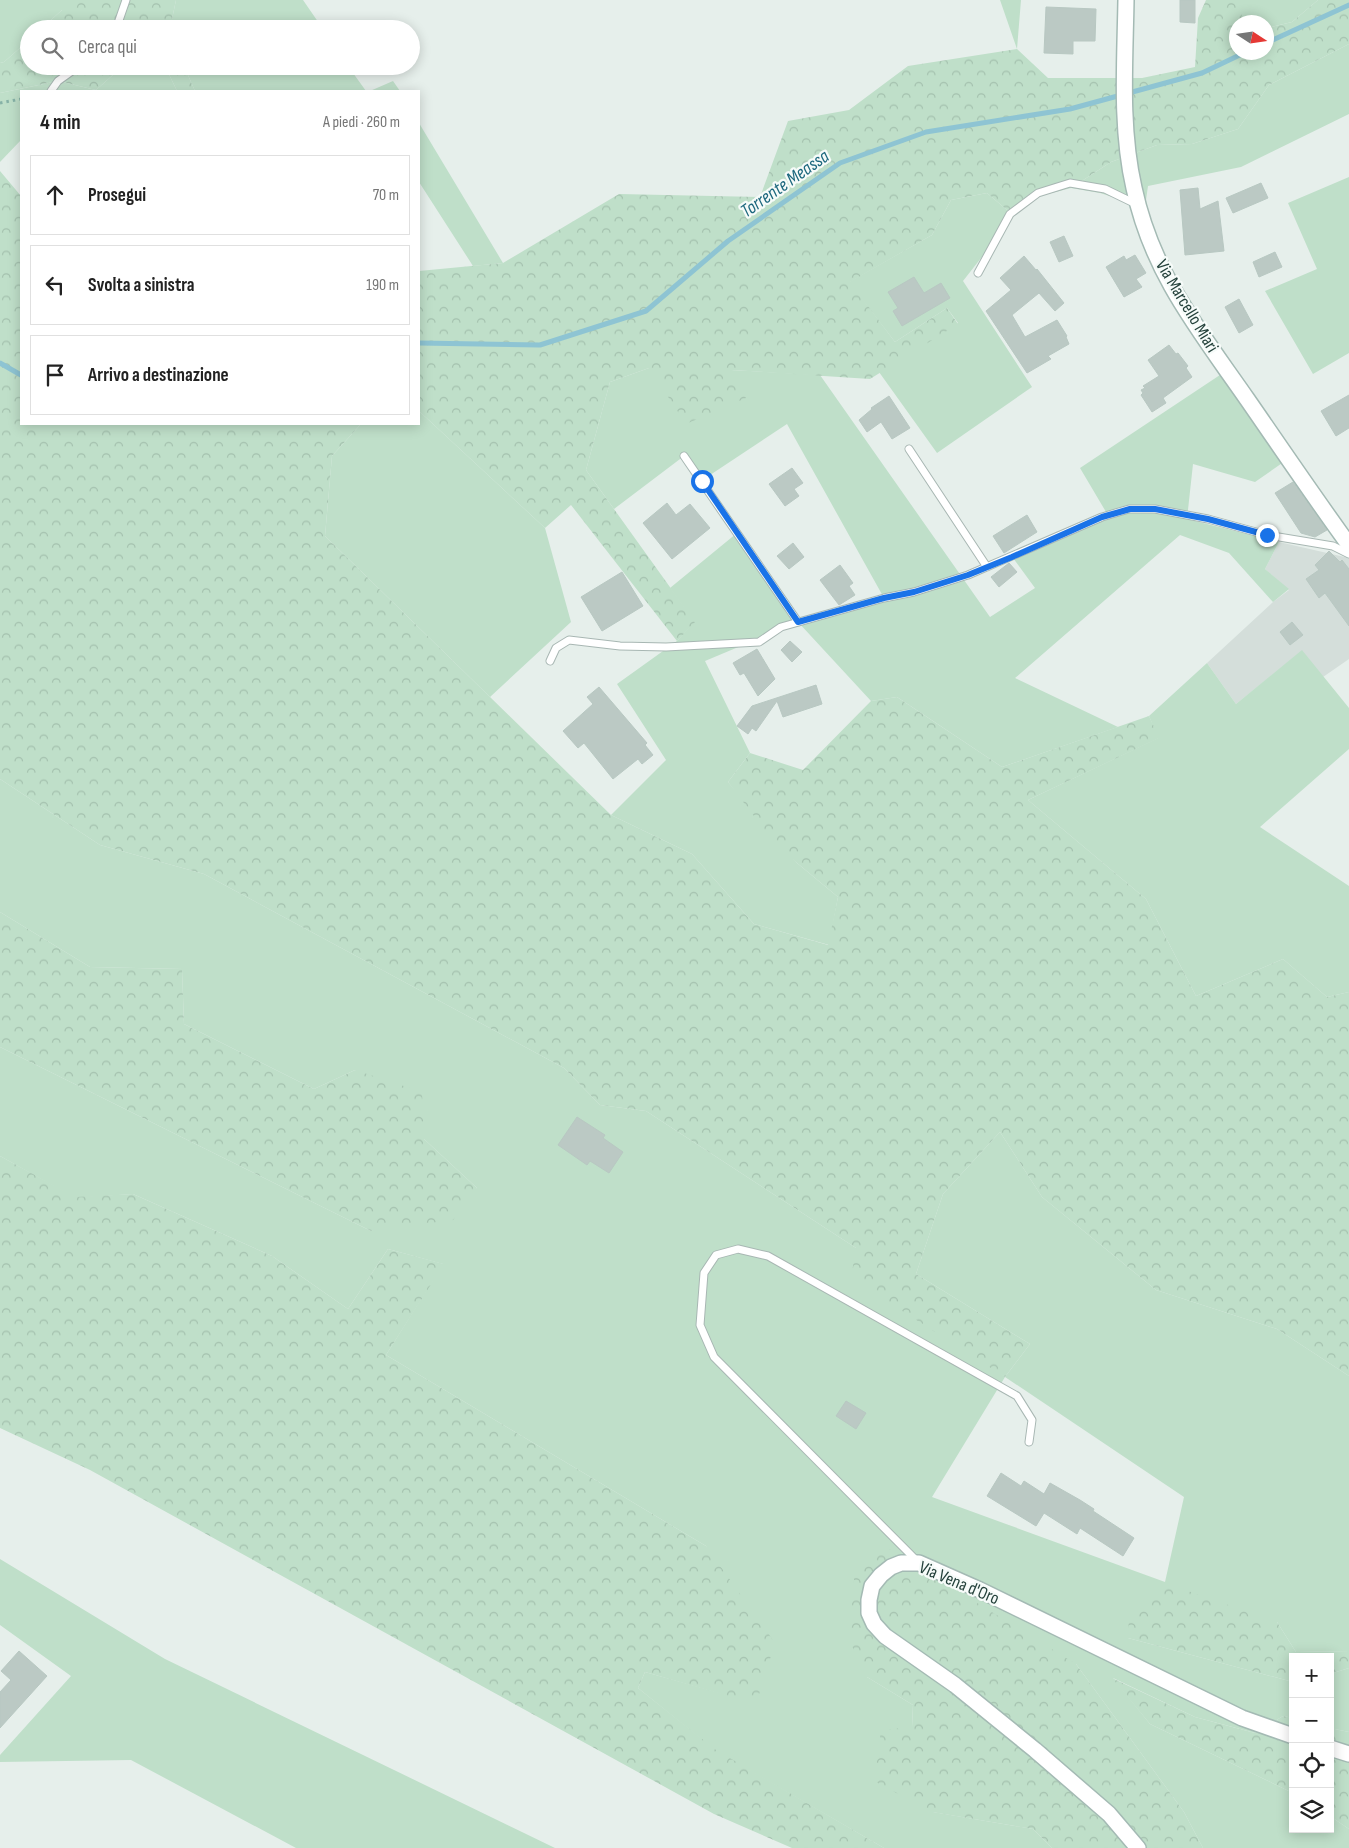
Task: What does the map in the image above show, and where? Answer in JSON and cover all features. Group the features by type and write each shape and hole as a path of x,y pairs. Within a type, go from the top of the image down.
{"street":[{"name":"Via Marcello Miari","path":"1126,0 1125,115 1127,146 1138,205 1152,247 1184,310 1349,545"},
{"name":"Via Vena d'Oro","path":"1138,1848 1109,1814 1034,1750 955,1685 885,1636 874,1624 869,1613 872,1586 881,1574 890,1567 901,1563 919,1563 980,1590 1242,1718 1289,1735"},
{"path":"1334,1749 1349,1754"}],"lane":[{"path":"119,20 126,0"},
{"path":"52,90 58,81 66,75"},
{"path":"978,273 1010,214 1038,193 1070,183 1105,189 1138,205"},
{"path":"909,449 987,567"},
{"path":"684,456 798,622"},
{"path":"550,662 556,648 569,640 629,646 666,647 732,645 759,642 781,627 884,598 914,592 987,567 1102,517 1130,509 1155,509 1208,519 1267,535 1333,546 1349,554"},
{"path":"919,1563 714,1357 700,1325 704,1273 716,1255 738,1248 768,1256 1017,1396 1032,1420 1029,1442"}],"path":[{"path":"0,103 20,99"}],"shaded area":[{"path":"1279,542 1349,558 1349,659 1323,677 1302,651 1236,704 1207,663 1273,602 1289,590 1265,569"}],"green space":[{"path":"0,0 62,0 62,10 51,20 20,20 20,48 4,62 0,63"},
{"path":"62,0 176,0 172,20 51,20 62,10"},
{"path":"176,0 303,0 317,20 172,20"},
{"path":"1000,0 1021,0 1017,49"},
{"path":"1206,0 1242,0 1242,15 1229,15 1229,60 1274,60 1274,26 1292,22 1318,0 1349,0 1349,44 1269,85 1238,129 1192,144 1157,145 1111,162 1071,188 1040,196 1014,216 987,193 951,200 932,235 850,282 895,342 947,308 958,324 870,379 732,370 746,398 686,424 649,368 610,382 586,470 695,622 677,641 571,505 545,528 420,412 420,271 503,263 619,194 760,197 788,121 849,110 908,66 1017,49 1048,78 1142,78 1195,67 1198,18"},
{"path":"1242,0 1318,0 1292,22 1274,26 1274,15 1242,15"},
{"path":"1349,44 1349,114 1241,167 1148,186 1145,207 1100,193 1071,188 1111,162 1157,145 1192,144 1238,129 1269,85"},
{"path":"20,48 20,75 113,75 96,90 58,81 0,93 0,63 4,62"},
{"path":"113,75 169,75 177,90 96,90"},
{"path":"169,75 188,75 195,90 177,90"},
{"path":"188,75 354,75 365,90 195,90"},
{"path":"58,81 96,90 20,90 20,141 0,162 0,93"},
{"path":"393,81 399,90 372,90"},
{"path":"420,125 503,263 473,266 420,184"},
{"path":"0,171 20,195 20,425 360,425 332,456 325,536 611,815 692,854 754,924 828,945 838,897 797,863 766,832 728,782 750,753 803,770 871,701 897,697 1002,767 1149,716 1159,738 1028,800 1146,899 1196,996 1283,959 1327,997 1349,992 1349,1376 1277,1329 1156,1290 1042,1197 1000,1132 943,1194 916,1274 1030,1344 1005,1377 851,1278 856,1248 646,1111 600,1105 564,1068 204,874 100,845 0,779"},
{"path":"1349,177 1349,353 1313,374 1265,291 1317,269 1288,203"},
{"path":"987,193 1014,216 963,281 1032,387 937,453 879,372 958,323 947,308 895,342 849,282 932,235 951,200"},
{"path":"649,368 820,375 990,617 1035,588 1013,558 1109,517 1080,468 1226,371 1288,459 1255,482 1193,464 1187,519 1279,542 1265,569 1289,589 1273,602 1229,553 1180,535 1015,678 1118,727 1002,767 897,697 871,701 798,622 884,598 787,424 701,481 684,456 614,509 586,470 610,382"},
{"path":"420,412 545,528 571,622 490,697 325,536 332,456 360,425 420,425"},
{"path":"737,533 798,622 705,661 750,753 728,782 797,863 838,897 829,945 754,924 692,854 611,815 666,760 617,684 677,641 694,622 670,588"},
{"path":"1302,650 1349,708 1349,749 1260,827 1349,886 1349,992 1327,997 1283,959 1196,996 1146,899 1028,800 1158,738 1149,716 1207,663 1236,704"},
{"path":"0,779 100,845 204,874 564,1068 600,1105 646,1111 856,1248 1005,1377 1030,1344 916,1274 943,1194 1000,1132 1042,1197 1156,1290 1277,1329 1349,1376 1349,1651 1296,1652 1277,1622 1128,1638 1289,1681 1289,1717 1283,1716 1255,1733 1195,1717 1113,1678 1150,1724 1289,1791 1289,1833 1334,1833 1334,1819 1349,1829 1349,1848 1203,1848 1184,1812 1076,1664 867,1677 913,1705 912,1727 933,1812 1033,1829 1052,1848 884,1848 716,1751 638,1688 645,1672 756,1703 706,1546 386,1355 443,1264 388,1249 348,1309 272,1256 133,1194 75,1198 0,1156 0,1047 371,1231 477,1188 424,1139 355,1070 314,1089 184,1024 182,969 90,967 0,912","holes":["1005,1377 1184,1497 1165,1582 932,1497"]},
{"path":"0,912 90,967 182,969 184,1024 314,1089 355,1070 422,1092 424,1139 477,1188 453,1220 371,1231 0,1047"},
{"path":"0,1156 75,1197 133,1194 272,1256 348,1309 388,1249 444,1264 386,1355 706,1546 775,1643 756,1704 645,1672 638,1688 716,1750 884,1848 792,1848 714,1814 90,1470 0,1428"},
{"path":"890,1549 1076,1664 1184,1812 1203,1848 1052,1848 1033,1829 932,1812 874,1781 881,1730 912,1727 913,1705 867,1677 849,1640 855,1568"},
{"path":"0,1559 165,1659 555,1848 296,1848 131,1760 0,1762 0,1755 71,1676 0,1625"},
{"path":"1165,1583 1277,1622 1296,1652 1349,1651 1349,1668 1334,1673 1334,1653 1289,1653 1289,1681 1128,1638 1129,1614"},
{"path":"1349,1668 1349,1732 1334,1729 1334,1673"},
{"path":"1112,1678 1195,1717 1255,1733 1283,1716 1289,1717 1289,1791 1150,1724"},
{"path":"1334,1729 1349,1732 1349,1829 1334,1819"}],"building":[{"path":"1180,0 1195,0 1195,23 1180,22"},
{"path":"1046,7 1096,9 1095,41 1073,41 1073,54 1044,53"},
{"path":"1261,183 1268,198 1233,213 1226,198"},
{"path":"1198,188 1200,209 1218,201 1224,251 1185,255 1180,190"},
{"path":"1064,236 1073,256 1059,262 1050,242"},
{"path":"1275,252 1282,267 1259,277 1253,262"},
{"path":"1135,255 1146,273 1136,279 1142,287 1124,297 1106,267 1124,256 1126,260"},
{"path":"1024,256 1064,303 1055,311 1039,293 1012,315 1025,337 1057,320 1067,336 1069,344 1048,356 1051,359 1027,373 986,311 1011,290 1000,278"},
{"path":"914,277 924,293 941,283 950,298 902,326 893,311 898,308 888,292"},
{"path":"1239,299 1253,325 1239,333 1225,307"},
{"path":"1169,345 1188,366 1186,368 1192,377 1163,398 1166,403 1152,412 1141,395 1143,393 1141,390 1145,388 1143,386 1159,376 1148,360"},
{"path":"1349,395 1349,428 1336,436 1321,411"},
{"path":"889,396 910,428 892,439 881,422 867,432 859,420 871,408"},
{"path":"792,468 803,483 794,489 799,496 785,506 769,484"},
{"path":"1293,482 1327,530 1315,537 1301,533 1275,493"},
{"path":"667,503 676,515 690,504 710,528 672,559 643,523"},
{"path":"1027,515 1037,532 1004,553 993,536"},
{"path":"793,543 804,557 789,569 777,556"},
{"path":"1329,551 1340,562 1342,560 1349,569 1349,626 1325,593 1319,598 1306,579 1319,570 1315,565"},
{"path":"1009,563 1017,572 999,587 991,577"},
{"path":"840,565 853,583 849,586 855,595 839,605 820,580"},
{"path":"622,572 643,606 602,631 581,597"},
{"path":"1292,622 1303,635 1290,645 1280,632"},
{"path":"790,641 802,652 792,662 781,650"},
{"path":"757,649 775,679 758,696 744,673 740,675 733,663"},
{"path":"816,685 822,704 783,717 777,701 756,731 752,728 748,734 737,726 752,706"},
{"path":"599,687 647,743 645,745 653,755 642,764 638,759 613,779 584,743 578,748 563,731 593,704 587,697"},
{"path":"577,1117 605,1135 603,1138 623,1152 609,1173 590,1161 587,1165 558,1145"},
{"path":"846,1401 866,1413 856,1429 836,1416"},
{"path":"1001,1473 1021,1486 1024,1481 1044,1494 1050,1483 1094,1509 1093,1511 1134,1538 1123,1556 1080,1528 1077,1534 1044,1513 1036,1526 987,1496"},
{"path":"19,1651 47,1676 0,1728 0,1692 11,1680 1,1671"}],"waterway":[{"name":"Torrente Meassa","path":"1274,39 1349,5"},
{"name":"Torrente Meassa","path":"420,343 540,345 646,311 728,241 840,163 926,132 1070,109 1202,73 1229,60"},
{"name":"Torrente Meassa","path":"0,363 20,374"}],"route":[{"path":"702,481 798,622 884,598 914,592 968,575 1102,517 1130,509 1155,509 1208,519 1267,535"}]}
